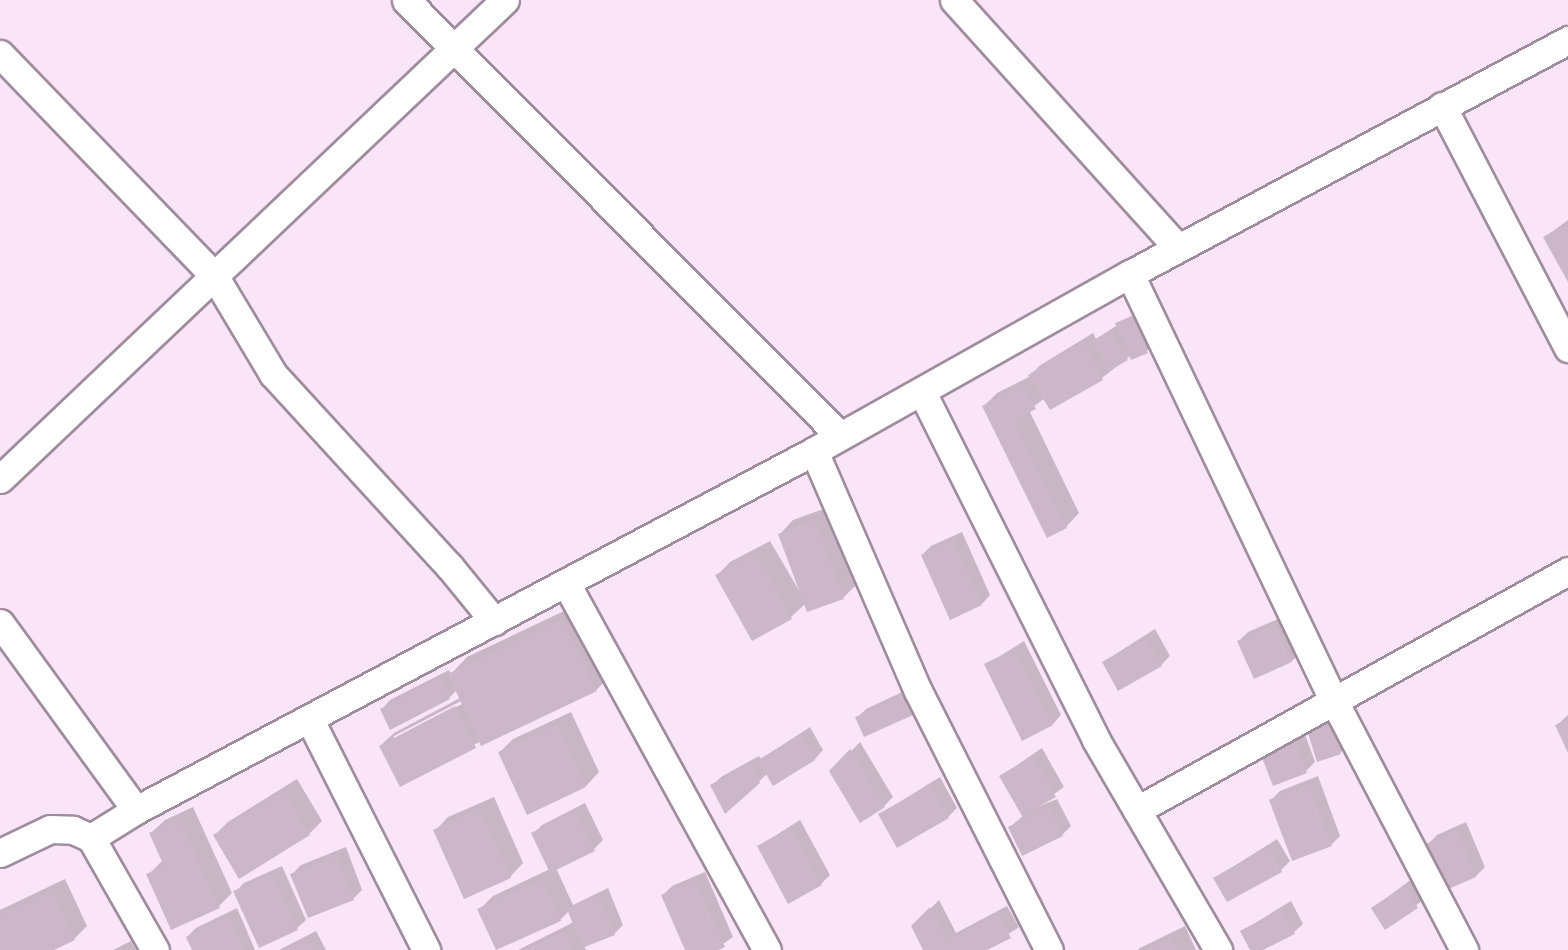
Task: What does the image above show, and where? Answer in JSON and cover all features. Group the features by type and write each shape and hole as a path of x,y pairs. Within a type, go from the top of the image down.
{"street":[{"path":"406,0 840,436"},
{"path":"0,479 455,50 505,0"},
{"path":"954,0 1178,248"},
{"path":"91,838 136,810 310,720 814,451 1130,274 1568,40"},
{"path":"0,54 215,277 273,374 450,567 494,621"},
{"path":"1442,106 1568,348"},
{"path":"1130,274 1334,701 1464,950"},
{"path":"922,392 1096,740 1218,950"},
{"path":"814,451 918,691 1049,950"},
{"path":"1137,810 1568,571"},
{"path":"566,583 767,950"},
{"path":"0,623 136,810"},
{"path":"310,720 426,950"},
{"path":"0,853 50,829 73,830 91,838 156,950"}],"building":[{"path":"1568,223 1568,282 1543,237"},
{"path":"1132,316 1148,353 1131,360 1115,323"},
{"path":"1111,330 1128,360 1109,371 1092,341"},
{"path":"1084,341 1103,380 1050,410 1028,375"},
{"path":"1024,385 1036,409 1014,420 1067,528 1047,538 982,406"},
{"path":"815,520 844,599 807,612 778,534"},
{"path":"953,540 982,605 950,620 921,555"},
{"path":"756,553 792,619 752,641 715,575"},
{"path":"563,619 597,691 481,746 448,674"},
{"path":"1275,624 1292,662 1254,679 1237,641"},
{"path":"1146,637 1162,666 1118,691 1102,662"},
{"path":"1015,649 1053,725 1022,741 984,664"},
{"path":"440,678 450,699 390,730 380,709"},
{"path":"904,695 913,715 864,737 855,717"},
{"path":"455,706 476,748 400,787 379,746"},
{"path":"1568,719 1568,753 1555,725"},
{"path":"1330,720 1341,754 1317,762 1306,727"},
{"path":"558,724 586,787 527,815 498,752"},
{"path":"800,735 815,760 773,786 758,760"},
{"path":"1294,737 1307,773 1273,786 1259,750"},
{"path":"850,749 885,807 860,823 829,771"},
{"path":"1033,756 1056,797 1022,816 999,776"},
{"path":"750,764 760,783 725,814 710,785"},
{"path":"1309,784 1332,846 1292,861 1269,800"},
{"path":"931,785 949,818 897,848 878,814"},
{"path":"283,791 310,835 239,879 213,835"},
{"path":"1048,807 1063,836 1022,856 1008,827"},
{"path":"480,809 511,878 464,899 433,830"},
{"path":"575,811 595,851 550,873 531,833"},
{"path":"179,819 220,908 171,930 146,874 164,866 149,833"},
{"path":"791,828 822,885 788,904 757,846"},
{"path":"1457,830 1476,877 1446,890 1426,844"},
{"path":"1268,847 1282,872 1227,902 1213,878"},
{"path":"337,855 354,900 308,918 290,874"},
{"path":"273,874 298,930 259,948 233,891"},
{"path":"542,879 561,921 496,950 477,909"},
{"path":"696,880 725,947 718,950 685,950 661,895"},
{"path":"1404,886 1418,908 1385,930 1371,908"},
{"path":"52,891 75,940 54,950 0,950 0,916"},
{"path":"599,896 615,935 582,948 567,909"},
{"path":"930,907 947,941 998,914 1011,938 987,950 923,950 911,926"},
{"path":"1282,909 1295,934 1263,950 1250,950 1240,931"},
{"path":"228,916 245,950 192,950 186,937"},
{"path":"564,931 573,950 524,950"},
{"path":"1171,938 1177,950 1147,950"},
{"path":"307,939 313,950 285,950"}]}
